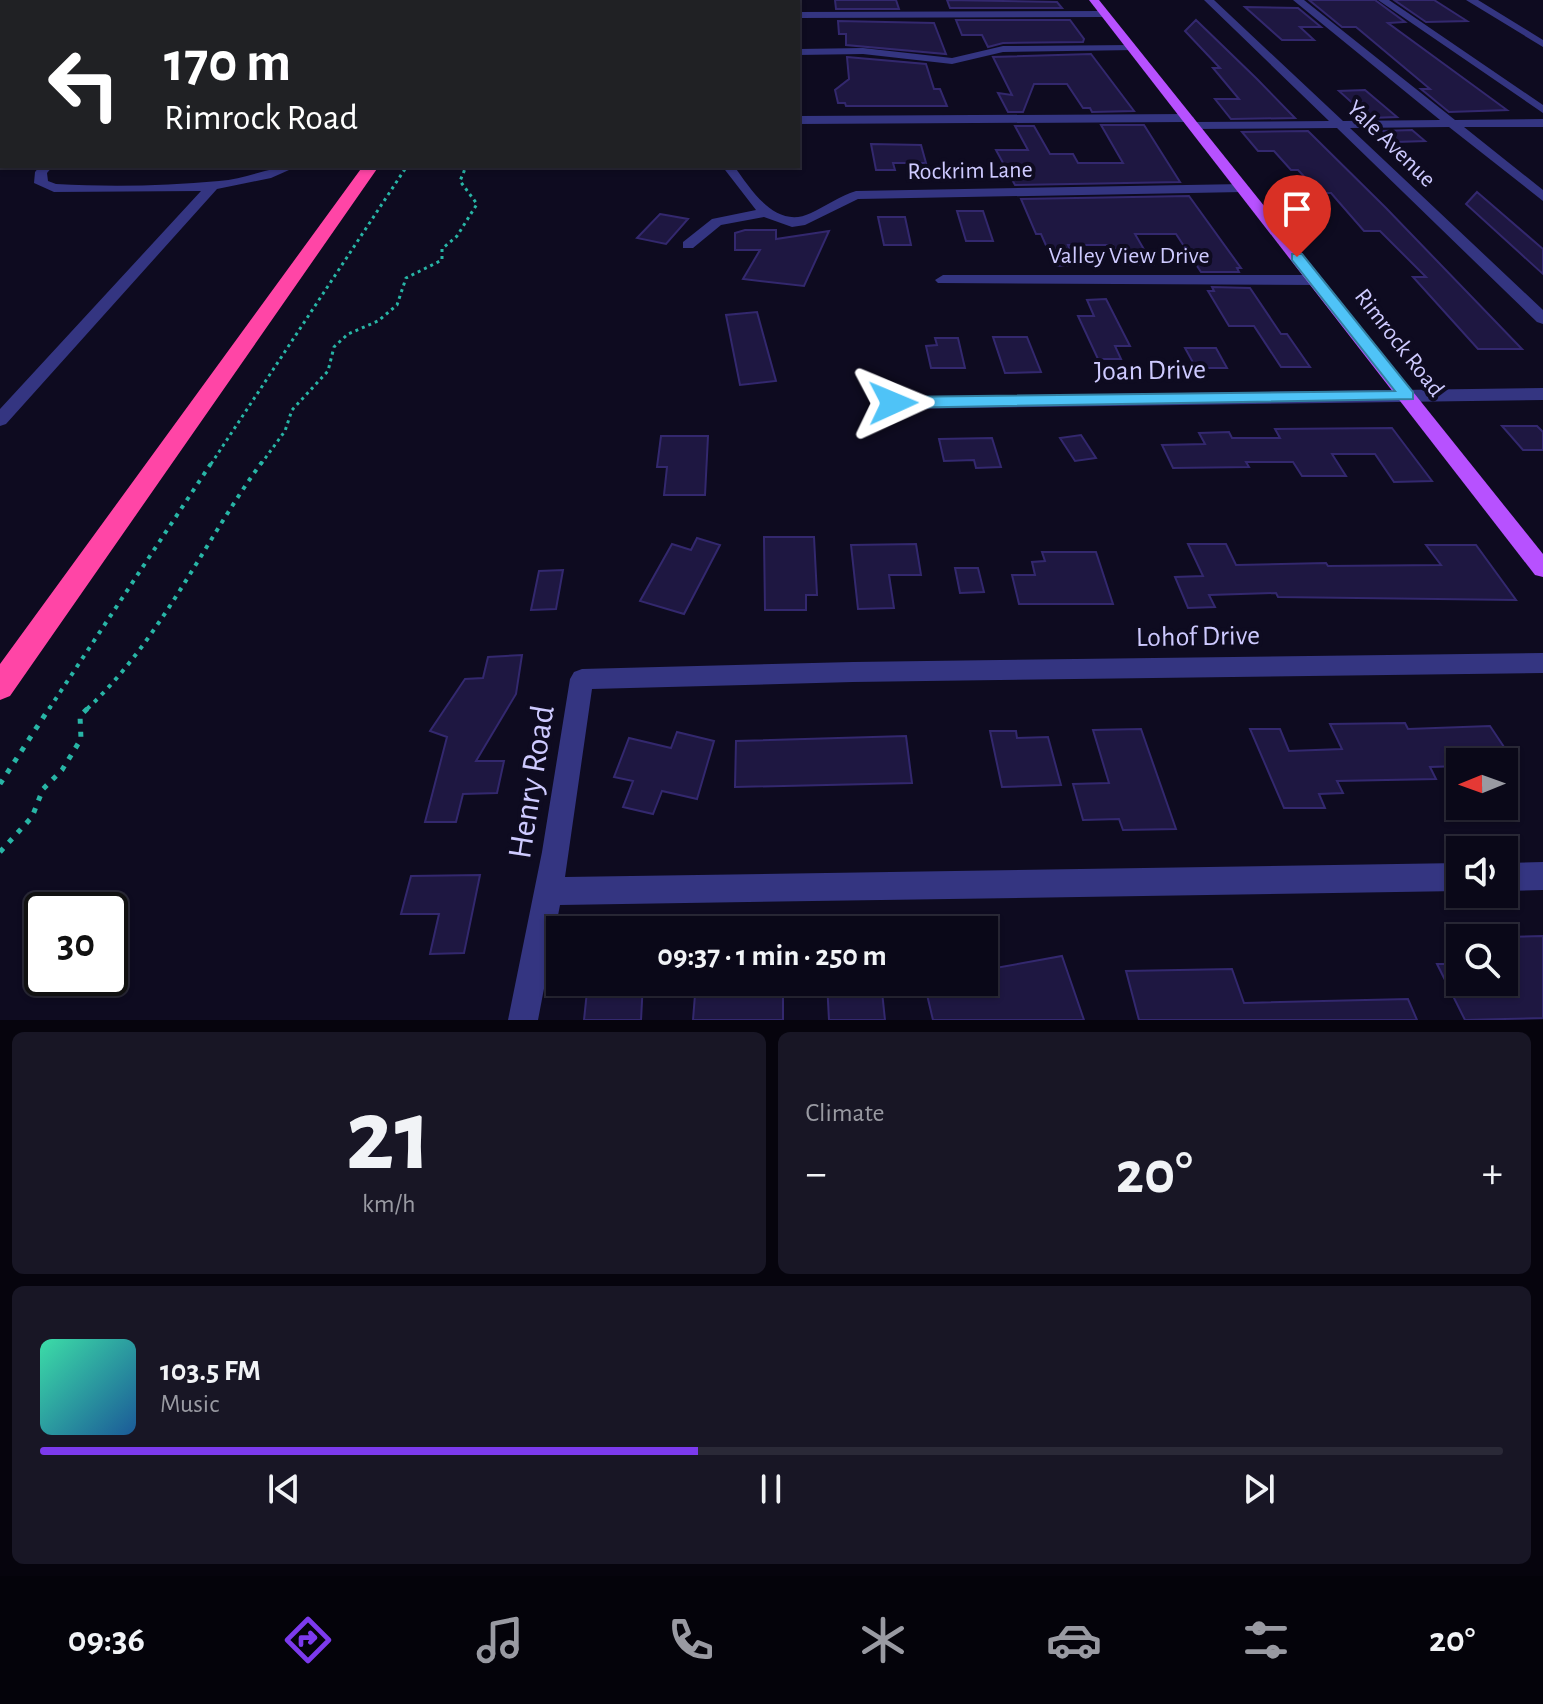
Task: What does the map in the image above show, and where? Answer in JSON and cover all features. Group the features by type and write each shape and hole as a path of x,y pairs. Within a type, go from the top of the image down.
{"highway":[{"path":"0,687 342,211 368,168"}],"main road":[{"name":"Rimrock Road","path":"1094,0 1543,569"}],"street":[{"name":"Yale Avenue","path":"1209,0 1543,319"},
{"path":"1298,0 1543,197"},
{"path":"1383,0 1543,110"},
{"path":"1471,0 1543,44"},
{"path":"800,15 1105,14"},
{"path":"800,52 863,51 936,61 975,57 1003,49 1132,48"},
{"path":"800,120 1543,123"},
{"path":"46,168 39,178 41,183 54,188 214,185 250,180 286,168"},
{"path":"688,245 717,222 764,213 730,168"},
{"path":"2,417 214,185"},
{"name":"Rockrim Lane","path":"764,213 794,223 807,220 856,195 1243,188"},
{"name":"Valley View Drive","path":"943,280 1315,280"},
{"name":"Joan Drive","path":"893,403 1543,394"},
{"name":"Lohof Drive","path":"853,672 1543,663"},
{"name":"Henry Road","path":"523,1020 549,891 582,679 853,672"},
{"path":"1518,877 1543,876"},
{"path":"549,891 1446,877"}],"path":[{"path":"0,784 406,168"},
{"path":"0,852 32,817 43,789 62,770 81,739 80,716 110,688 181,591 239,494 285,431 292,410 328,371 334,347 348,334 378,321 397,305 406,278 442,260 442,249 457,236 477,204 460,181 467,168"}],"building":[{"path":"835,0 896,0 899,9 836,9"},
{"path":"947,0 1057,2 1062,8 950,8"},
{"path":"1309,0 1375,0 1405,22 1388,23 1507,110 1449,112 1421,89 1430,89 1356,27 1342,27"},
{"path":"1394,0 1434,0 1467,21 1426,22"},
{"path":"1245,7 1298,8 1321,27 1300,27 1314,40 1282,40"},
{"path":"956,20 1070,20 1084,39 1083,42 1003,43 988,47 982,35 962,35"},
{"path":"1196,20 1295,118 1231,119 1215,99 1239,99 1213,68 1220,68 1185,31"},
{"path":"838,21 934,23 946,54 846,45 846,34 839,34"},
{"path":"1091,54 1134,111 1092,112 1090,108 1083,108 1067,84 1034,84 1023,112 1008,112 998,93 1012,95 993,57"},
{"path":"847,57 926,64 934,89 940,89 947,106 846,106 845,103 838,103 835,90 849,79"},
{"path":"1365,90 1397,117 1369,118 1339,91"},
{"path":"1101,125 1144,125 1180,182 1015,185 996,150 1028,150 1015,126 1034,126 1050,154 1073,154 1078,163 1123,163"},
{"path":"1412,130 1425,141 1396,142 1383,131"},
{"path":"1308,131 1522,349 1478,349 1413,277 1426,277 1380,231 1364,231 1331,193 1320,193 1298,170 1291,170 1274,151 1258,151 1242,132"},
{"path":"871,144 921,145 926,163 893,163 895,170 876,170"},
{"path":"1477,192 1543,249 1543,274 1466,204"},
{"path":"1189,196 1241,268 1237,268 1239,272 1201,272 1176,234 1135,234 1153,265 1124,265 1113,245 1068,245 1077,265 1055,266 1041,234 1036,234 1021,199"},
{"path":"957,211 983,211 993,241 966,241"},
{"path":"660,214 688,219 666,244 637,238"},
{"path":"878,217 905,217 911,245 884,245"},
{"path":"776,230 776,239 829,231 804,286 743,279 760,250 735,250 735,233"},
{"path":"1212,287 1250,288 1281,334 1287,334 1310,367 1281,367 1254,326 1229,326 1208,291 1214,291"},
{"path":"1106,299 1130,346 1115,346 1121,359 1098,359 1078,316 1094,316 1087,300"},
{"path":"757,312 776,381 740,385 726,315"},
{"path":"993,337 1027,337 1041,372 1005,373"},
{"path":"935,338 958,338 965,368 931,368 926,346 937,345"},
{"path":"1185,348 1216,348 1227,368 1196,368"},
{"path":"1502,426 1537,426 1543,432 1543,450 1523,450"},
{"path":"1392,428 1432,481 1394,482 1375,454 1332,454 1346,476 1302,476 1293,462 1246,462 1249,467 1173,468 1162,445 1205,444 1199,433 1229,432 1232,438 1280,438 1275,429"},
{"path":"1081,435 1096,458 1075,461 1060,438"},
{"path":"661,436 708,436 705,495 664,495 667,467 657,467"},
{"path":"992,438 1001,467 976,468 974,460 944,461 939,439"},
{"path":"764,537 814,537 817,595 806,595 806,610 765,610"},
{"path":"697,538 720,545 684,614 640,601 672,544 691,550"},
{"path":"916,544 921,575 889,575 894,608 858,609 851,545"},
{"path":"1188,544 1226,544 1236,565 1326,563 1328,566 1441,565 1426,545 1476,545 1516,600 1278,597 1276,593 1209,595 1215,607 1188,608 1175,577 1203,576"},
{"path":"1042,552 1096,552 1113,604 1019,604 1012,575 1035,575 1032,562 1045,561"},
{"path":"955,568 978,568 984,592 960,593"},
{"path":"563,570 556,609 531,610 539,571"},
{"path":"522,655 516,694 476,761 504,761 497,793 463,794 456,822 425,822 447,737 430,731 465,679 483,678 488,657"},
{"path":"1405,723 1408,729 1490,726 1505,748 1446,748 1446,766 1430,767 1436,779 1337,781 1343,793 1319,794 1325,808 1284,808 1250,729 1280,729 1289,751 1342,749 1330,724"},
{"path":"1141,729 1176,829 1123,830 1119,819 1083,820 1073,784 1109,783 1093,730"},
{"path":"990,731 1016,731 1017,738 1048,737 1061,785 1002,787"},
{"path":"677,732 714,741 697,799 662,791 653,814 623,807 633,781 614,777 629,738 671,748"},
{"path":"906,736 912,783 735,787 736,741"},
{"path":"480,875 464,953 430,954 439,914 401,914 411,876"},
{"path":"1543,936 1543,1018 1465,1020 1453,996 1518,996 1518,937"},
{"path":"1062,956 1084,1020 933,1020 927,996 998,996 998,967"},
{"path":"1437,964 1446,964 1446,982"},
{"path":"1232,969 1244,1003 1408,999 1417,1020 1139,1020 1126,971"},
{"path":"587,996 642,996 641,1020 584,1020"},
{"path":"695,996 783,996 783,1020 693,1020"},
{"path":"828,996 882,996 885,1020 829,1020"}],"route":[{"path":"893,403 1407,396 1297,257"}]}
